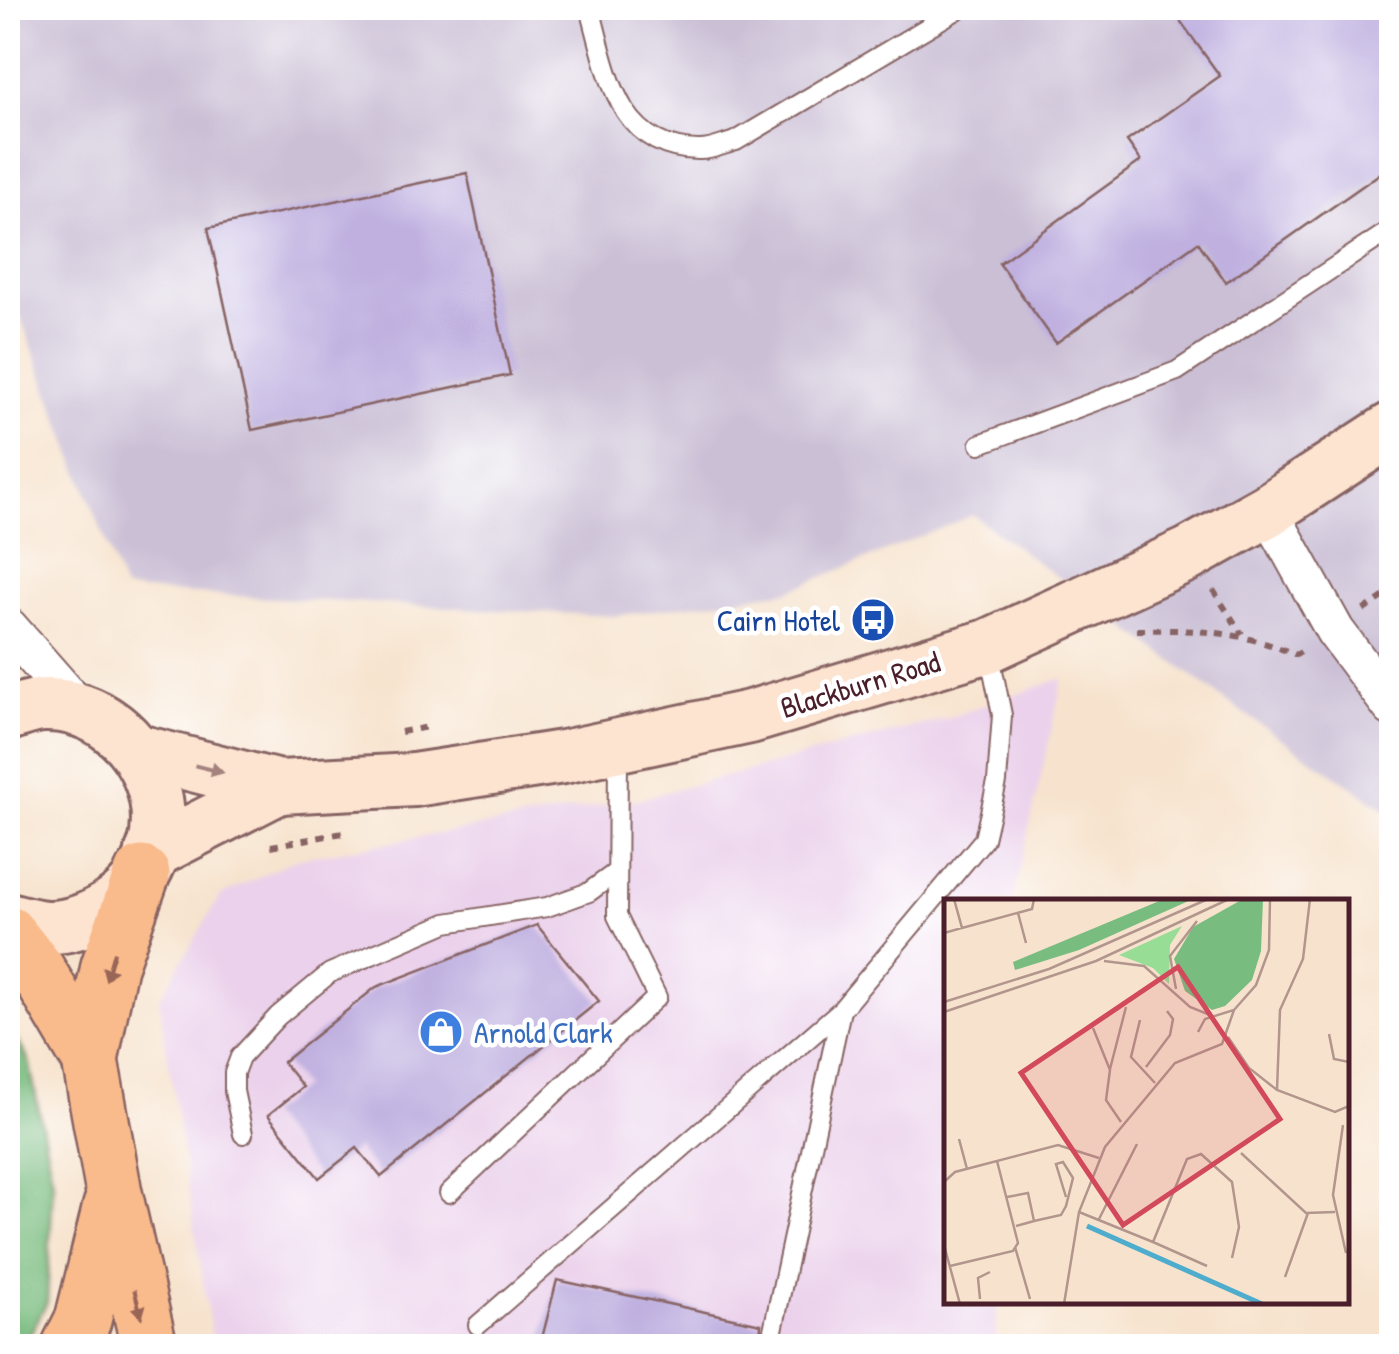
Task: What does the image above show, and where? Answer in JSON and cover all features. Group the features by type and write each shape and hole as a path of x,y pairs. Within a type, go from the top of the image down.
{"main road":[{"name":"Blackburn Road","path":"138,752 279,787 414,780 618,746 750,717 988,646 1189,554 1268,510 1392,429"},
{"path":"8,714 42,704 81,710 111,724 138,752 155,788 157,835 109,966 90,1060"},
{"name":"Blackburn Road","path":"8,919 44,927 82,920 120,900 147,863 279,787"},
{"path":"8,934 37,970 90,1060 114,1193 150,1346"},
{"path":"70,1346 83,1320 114,1193"}],"street":[{"path":"1268,510 1335,632 1392,708"},
{"path":"8,626 81,710"}],"lane":[{"path":"590,8 614,97 629,121 664,143 699,151 736,141 960,8"},
{"path":"980,444 1177,371 1392,229"},
{"path":"478,1325 841,1010 984,839 997,782 1002,715 988,646"},
{"path":"448,1193 658,997 618,916 618,746"},
{"path":"243,1134 234,1090 234,1073 240,1057 278,1016 330,972 446,923 547,906 589,892 616,873"},
{"path":"772,1336 841,1010"}],"path":[{"path":"1392,507 1383,548 1392,581"},
{"path":"393,733 430,727"}],"shaded area":[{"path":"8,8 1391,8 1391,813 1239,710 973,515 788,591 614,616 124,590 8,284"},
{"path":"1063,678 1013,899 944,899 944,1304 997,1304 996,1346 213,1346 159,1000 220,896 295,859 644,798 947,718"}],"green space":[{"path":"8,1025 29,1061 53,1182 47,1302 24,1346 8,1346"}],"building":[{"path":"1171,8 1392,8 1392,165 1226,282 1198,242 1056,343 999,263 1141,161 1127,141 1220,76"},
{"path":"467,173 510,375 252,430 208,228"},
{"name":"Arnold Clark","path":"537,925 599,1001 381,1177 357,1148 319,1178 268,1115 303,1087 283,1062 376,987"},
{"path":"557,1280 761,1324 760,1338 768,1346 540,1346"}],"place":[{"name":"Cairn Hotel","path":"873,620"},
{"name":"Arnold Clark","path":"441,1032"}]}
